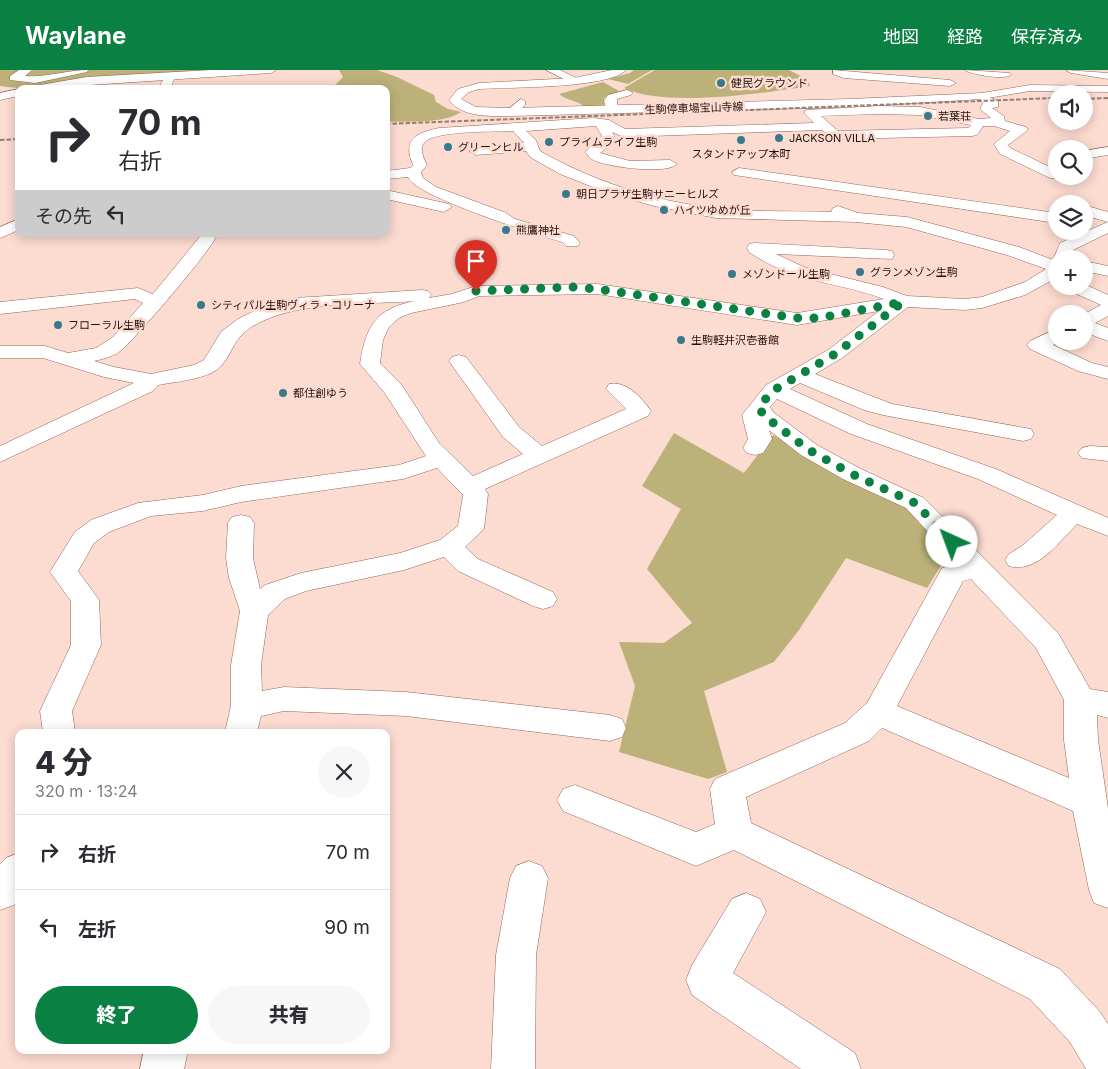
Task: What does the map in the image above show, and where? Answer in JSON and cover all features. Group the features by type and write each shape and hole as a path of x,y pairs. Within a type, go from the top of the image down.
{"street":[{"path":"27,70 14,78 35,80 87,73 170,77 271,70"},
{"path":"551,70 574,80"},
{"name":"生駒停車場宝山寺線","path":"621,70 610,75 574,80 479,86 466,89 458,94 455,100 460,105 471,109 511,112 586,111 985,98 1030,88 1108,89"},
{"path":"838,70 837,72 844,75 927,75 950,83"},
{"path":"970,70 1006,75"},
{"path":"1071,70 1108,76"},
{"path":"47,85 87,73"},
{"path":"166,85 170,77"},
{"path":"0,98 15,93"},
{"path":"612,110 610,101 612,97 627,93"},
{"path":"985,98 994,104 988,105 986,109 1000,119 994,122"},
{"path":"511,112 521,103"},
{"path":"586,111 608,136 606,141 592,152 595,156 630,165 670,164"},
{"path":"979,123 972,132 835,134 810,113 920,111 979,123 994,122 1022,130 1009,136 1002,144 1002,147 1031,164 1048,167"},
{"path":"390,176 414,172 420,165 416,157 415,146 419,138 447,131 597,122 605,123 623,133 824,126"},
{"path":"522,126 519,132 531,143 530,147 536,154 565,171 608,188 654,201 716,213 856,217 907,222 1013,251 1048,265"},
{"path":"476,151 530,147"},
{"path":"1093,155 1108,151"},
{"path":"414,172 416,180 422,186 499,215 509,222 568,239 572,243"},
{"path":"739,172 1048,217"},
{"path":"946,188 1000,200 1048,205"},
{"path":"390,195 451,209 499,215"},
{"path":"765,200 814,203 856,217"},
{"path":"1093,215 1107,224"},
{"path":"1093,224 1107,224"},
{"path":"1065,250 1066,247 1107,224"},
{"path":"0,234 15,226"},
{"path":"65,359 94,354 113,347 154,301 162,296 208,237"},
{"path":"886,256 755,248 790,269 897,297 903,302"},
{"path":"1093,268 1108,271"},
{"path":"0,352 46,352 111,373 151,380 200,370 212,364 228,336 245,323 266,313 295,304 476,291 572,287 797,318 819,318 903,302 974,304 1013,293 1048,273"},
{"path":"1093,290 1108,297"},
{"path":"254,610 275,592 301,583 404,561 449,546 470,530 476,494 430,447 393,390 370,364 371,347 376,332 384,318 400,311 465,296 476,291"},
{"path":"0,308 138,293 154,301"},
{"path":"1093,295 1108,302"},
{"path":"755,448 760,439 753,416 767,400 798,375 835,354 903,302"},
{"path":"1093,316 1108,309"},
{"path":"1093,329 1108,335"},
{"path":"1048,339 1037,345 1085,367 1108,373"},
{"path":"459,361 512,432 539,455"},
{"path":"798,375 872,405 891,410 1023,434"},
{"path":"0,455 146,386 151,380"},
{"path":"469,487 640,411 617,389"},
{"path":"767,400 859,429 987,474 1108,528"},
{"path":"767,400 763,415 809,450 852,474 915,503 1047,640 1094,702 1081,740 1095,795 1108,890"},
{"path":"59,729 56,710 86,645 85,600 64,572 84,538 100,526 147,509 203,503 241,494 403,472 440,458"},
{"path":"1019,560 1032,552 1074,513"},
{"path":"241,523 238,546 241,578 254,610 246,665 244,719 284,699 406,704 610,728"},
{"path":"449,546 468,565 543,600"},
{"path":"735,833 727,789 857,732 878,712 952,575 976,568"},
{"path":"878,712 1095,795"},
{"path":"575,800 696,849 735,833 1045,984 1084,1027 1108,1065"},
{"path":"0,892 15,875"},
{"path":"513,1069 516,955 529,878"},
{"path":"746,912 706,980 839,1069"},
{"path":"162,1069 165,1054"}],"shaded area":[{"path":"0,70 239,70 83,78 46,85 15,85 15,88 0,86"},
{"path":"339,70 377,70 397,77 434,95 436,102 448,109 461,112 454,116 435,120 390,122 390,85 335,85 343,77"},
{"path":"634,70 652,70 628,84 608,79 630,73"},
{"name":"健民グラウンド","path":"655,70 789,70 808,80 810,86 742,95 689,98 642,94 624,88"},
{"path":"603,82 619,91 604,98 604,107 586,108 580,103 559,94"},
{"path":"674,433 744,473 773,435 799,449 832,473 909,507 943,547 942,564 927,588 846,558 799,630 774,662 704,691 727,772 708,779 619,752 635,686 619,642 664,643 692,623 647,569 681,509 642,486"}],"railway":[{"path":"390,124 1048,98"},
{"path":"1093,99 1108,98"},
{"path":"0,140 15,139"}],"place":[{"name":"健民グラウンド","path":"721,83"},
{"name":"若葉荘","path":"928,116"},
{"name":"JACKSON VILLA","path":"779,138"},
{"name":"スタンドアップ本町","path":"741,140"},
{"name":"プライムライフ生駒","path":"549,142"},
{"name":"グリーンヒル","path":"448,147"},
{"name":"朝日プラザ生駒サニーヒルズ","path":"566,194"},
{"name":"ハイツゆめが丘","path":"664,210"},
{"name":"熊鷹神社","path":"506,230"},
{"name":"グランメゾン生駒","path":"860,272"},
{"name":"メゾンドール生駒","path":"732,274"},
{"name":"シティパル生駒ヴィラ・コリーナ","path":"201,305"},
{"name":"フローラル生駒","path":"58,325"},
{"name":"生駒軽井沢壱番館","path":"681,340"},
{"name":"都住創ゆう","path":"283,393"}],"route":[{"path":"476,291 572,287 597,289 640,293 797,318 819,318 903,302 835,354 774,390 759,406 763,415 809,450 852,474 915,503 952,542"}]}
